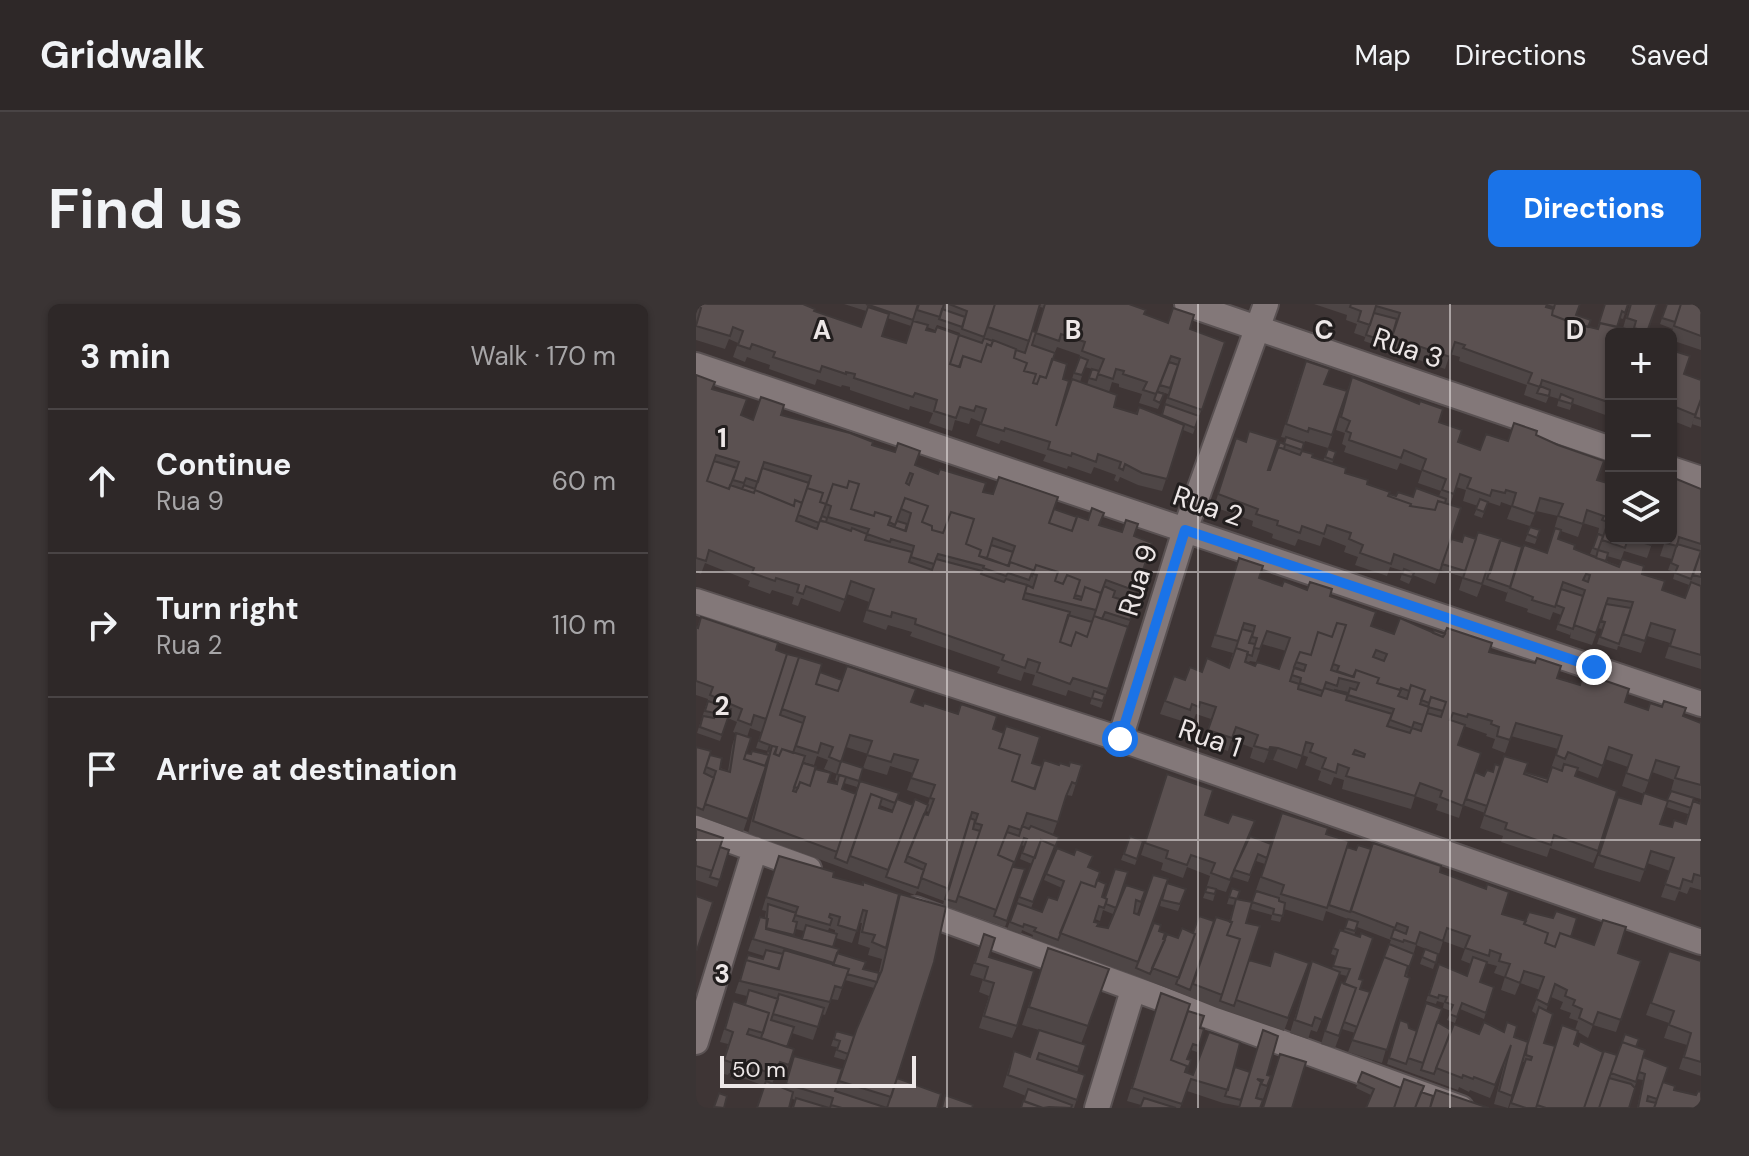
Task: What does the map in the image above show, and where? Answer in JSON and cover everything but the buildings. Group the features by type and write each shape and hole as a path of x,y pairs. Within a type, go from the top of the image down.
{"street":[{"name":"Rua 3","path":"1187,304 1605,447"},
{"name":"Rua 9","path":"1120,739 1185,530 1266,304"},
{"name":"Rua 2","path":"696,365 1701,704"},
{"path":"1677,471 1701,479"},
{"name":"Rua 1","path":"696,601 1120,739 1701,942"},
{"path":"696,828 828,876"},
{"path":"696,1042 755,849"},
{"path":"900,903 1461,1108"},
{"path":"1097,1108 1133,990"}],"route":[{"path":"1120,739 1185,530 1594,667"}]}
